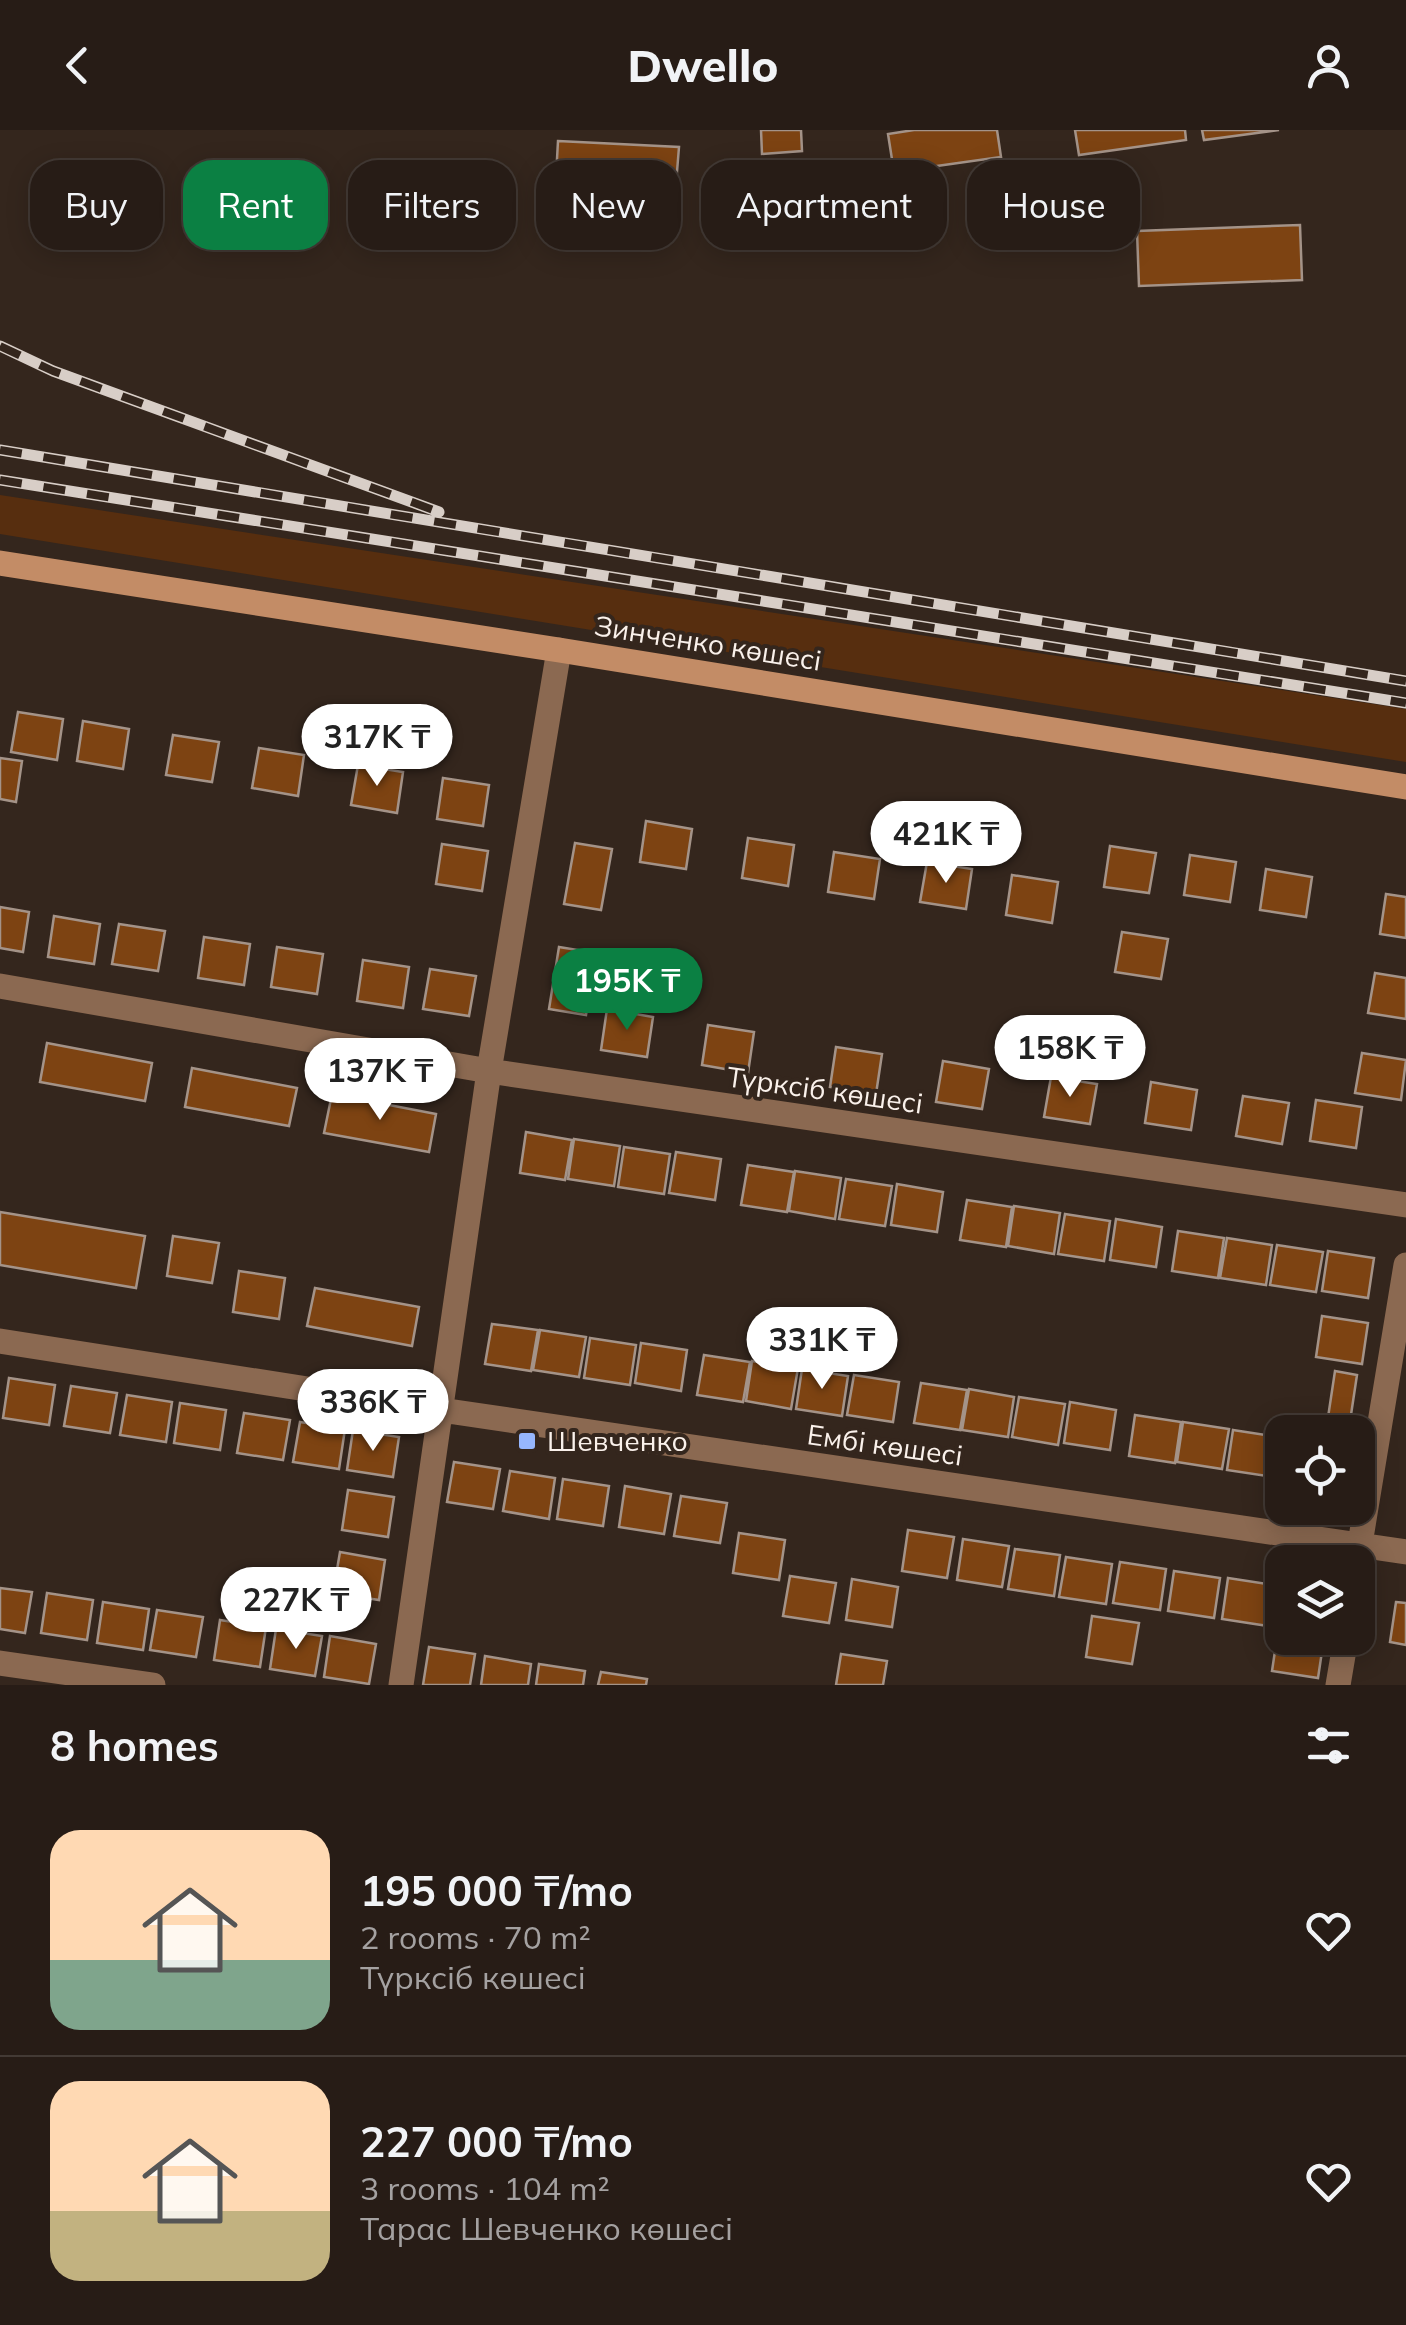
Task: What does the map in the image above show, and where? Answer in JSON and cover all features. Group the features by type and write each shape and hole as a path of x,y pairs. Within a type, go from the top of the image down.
{"main road":[{"name":"Зинченко көшесі","path":"0,563 1406,787"}],"street":[{"path":"401,1685 488,1071 560,650"},
{"name":"Түрксіб көшесі","path":"0,986 488,1071 1406,1205"},
{"path":"1360,1545 1406,1264"},
{"name":"Ембі көшесі","path":"0,1340 1308,1545"},
{"name":"Ембі көшесі","path":"1375,1553 1406,1552"},
{"path":"1338,1685 1343,1655"},
{"path":"0,1663 152,1685"}],"shaded area":[{"path":"0,495 1406,709 1406,762 0,534"}],"building":[{"path":"761,130 801,130 802,151 762,154"},
{"path":"914,130 997,130 1001,157 947,165 947,160 892,160 888,134"},
{"path":"1075,130 1185,130 1186,140 1079,155"},
{"path":"1202,130 1279,130 1204,140"},
{"path":"558,141 679,147 678,160 557,160"},
{"path":"1300,225 1302,280 1139,286 1140,231"},
{"path":"18,712 63,719 57,760 11,752"},
{"path":"83,721 129,729 123,769 77,761"},
{"path":"173,735 219,742 212,782 166,775"},
{"path":"259,748 304,755 298,796 252,788"},
{"path":"0,758 22,761 16,802 0,799"},
{"path":"358,765 403,772 397,813 351,805"},
{"path":"443,778 489,785 483,826 437,819"},
{"path":"646,821 692,829 686,869 640,862"},
{"path":"748,838 794,845 788,886 742,878"},
{"path":"575,843 612,849 601,910 564,904"},
{"path":"442,844 488,851 482,891 436,884"},
{"path":"1110,846 1156,853 1149,893 1104,887"},
{"path":"834,852 880,859 874,899 828,892"},
{"path":"1190,855 1236,862 1230,902 1184,895"},
{"path":"927,862 972,869 966,909 920,902"},
{"path":"1266,869 1312,877 1306,917 1260,910"},
{"path":"1012,875 1058,882 1052,923 1006,915"},
{"path":"1386,894 1406,897 1406,938 1380,934"},
{"path":"0,907 29,912 23,952 0,948"},
{"path":"54,916 100,924 94,964 48,957"},
{"path":"119,924 165,931 158,971 112,964"},
{"path":"1122,932 1168,939 1161,979 1115,972"},
{"path":"204,937 250,944 244,985 198,978"},
{"path":"277,947 323,954 317,994 271,987"},
{"path":"559,947 596,953 586,1015 549,1009"},
{"path":"363,960 409,967 403,1008 357,1001"},
{"path":"430,969 476,976 469,1016 423,1009"},
{"path":"1375,973 1406,978 1406,1019 1368,1013"},
{"path":"607,1009 653,1017 647,1057 601,1050"},
{"path":"708,1025 754,1032 748,1073 702,1065"},
{"path":"47,1043 152,1063 145,1101 40,1082"},
{"path":"836,1047 882,1054 876,1094 830,1087"},
{"path":"1362,1053 1406,1060 1401,1100 1355,1093"},
{"path":"943,1061 989,1069 982,1109 936,1102"},
{"path":"192,1068 297,1088 289,1126 185,1107"},
{"path":"1051,1077 1097,1084 1090,1124 1044,1117"},
{"path":"1151,1082 1197,1090 1191,1130 1145,1123"},
{"path":"332,1094 436,1114 429,1152 324,1133"},
{"path":"1243,1096 1289,1103 1282,1144 1236,1136"},
{"path":"1316,1100 1362,1107 1356,1148 1310,1141"},
{"path":"526,1132 572,1140 565,1180 520,1173"},
{"path":"574,1139 620,1146 614,1186 568,1179"},
{"path":"624,1147 670,1154 664,1194 618,1187"},
{"path":"676,1152 721,1159 715,1200 669,1193"},
{"path":"748,1165 794,1172 787,1212 741,1205"},
{"path":"795,1171 841,1178 835,1219 789,1211"},
{"path":"846,1179 892,1186 885,1226 839,1219"},
{"path":"897,1184 943,1192 937,1232 891,1225"},
{"path":"967,1200 1012,1207 1006,1247 960,1240"},
{"path":"1014,1206 1060,1213 1054,1254 1008,1246"},
{"path":"0,1212 145,1236 136,1288 0,1265"},
{"path":"1065,1214 1110,1221 1104,1261 1058,1254"},
{"path":"1116,1219 1162,1227 1156,1267 1110,1260"},
{"path":"1178,1231 1224,1238 1218,1278 1172,1271"},
{"path":"173,1236 219,1243 212,1283 167,1276"},
{"path":"1227,1238 1272,1245 1266,1285 1220,1278"},
{"path":"1277,1245 1323,1252 1316,1292 1270,1285"},
{"path":"1328,1251 1374,1258 1368,1298 1322,1291"},
{"path":"239,1271 285,1278 279,1319 233,1312"},
{"path":"315,1288 419,1307 412,1346 307,1326"},
{"path":"1322,1316 1368,1323 1362,1364 1316,1357"},
{"path":"492,1324 538,1330 531,1371 485,1364"},
{"path":"540,1330 586,1337 579,1377 533,1370"},
{"path":"590,1338 636,1345 630,1385 584,1378"},
{"path":"641,1343 687,1350 681,1391 635,1383"},
{"path":"704,1355 750,1362 743,1402 697,1395"},
{"path":"752,1361 798,1368 791,1409 746,1401"},
{"path":"802,1369 848,1376 842,1416 796,1409"},
{"path":"1335,1371 1357,1375 1351,1415 1328,1415"},
{"path":"854,1375 899,1382 893,1422 847,1415"},
{"path":"9,1378 55,1385 49,1425 3,1418"},
{"path":"921,1383 967,1390 960,1430 914,1423"},
{"path":"71,1386 117,1393 110,1433 64,1426"},
{"path":"969,1389 1014,1397 1008,1437 962,1430"},
{"path":"127,1395 172,1402 166,1442 120,1435"},
{"path":"1019,1397 1065,1404 1058,1445 1012,1437"},
{"path":"1070,1402 1116,1410 1110,1450 1064,1443"},
{"path":"180,1403 226,1410 220,1450 174,1443"},
{"path":"244,1413 290,1420 283,1460 237,1453"},
{"path":"1135,1415 1181,1422 1175,1463 1129,1456"},
{"path":"300,1422 345,1429 339,1469 293,1462"},
{"path":"1183,1422 1229,1429 1222,1469 1177,1462"},
{"path":"353,1430 399,1437 393,1477 347,1470"},
{"path":"1233,1430 1265,1435 1265,1476 1227,1470"},
{"path":"454,1462 500,1469 493,1509 447,1502"},
{"path":"510,1471 555,1478 549,1519 503,1511"},
{"path":"563,1479 609,1486 603,1526 557,1519"},
{"path":"625,1486 671,1494 664,1534 619,1527"},
{"path":"348,1490 394,1497 388,1537 342,1530"},
{"path":"681,1496 727,1503 720,1543 674,1536"},
{"path":"908,1530 954,1537 947,1578 902,1571"},
{"path":"739,1533 785,1540 779,1580 733,1573"},
{"path":"963,1539 1009,1546 1002,1587 957,1580"},
{"path":"1015,1549 1060,1555 1054,1596 1008,1589"},
{"path":"340,1552 385,1560 379,1600 333,1593"},
{"path":"1066,1557 1112,1564 1106,1604 1059,1597"},
{"path":"1120,1562 1166,1569 1160,1610 1113,1603"},
{"path":"1174,1571 1220,1578 1214,1618 1168,1611"},
{"path":"790,1576 836,1583 829,1623 783,1616"},
{"path":"1228,1578 1265,1584 1265,1626 1222,1619"},
{"path":"852,1579 898,1587 892,1627 846,1620"},
{"path":"0,1588 32,1592 25,1633 0,1629"},
{"path":"47,1593 93,1600 87,1640 41,1633"},
{"path":"103,1602 149,1609 143,1650 97,1643"},
{"path":"1396,1602 1406,1603 1406,1645 1390,1642"},
{"path":"157,1610 203,1617 196,1657 150,1650"},
{"path":"1092,1616 1139,1623 1132,1664 1086,1657"},
{"path":"220,1620 266,1627 260,1667 214,1660"},
{"path":"276,1629 322,1636 315,1676 270,1669"},
{"path":"330,1636 376,1644 369,1684 324,1677"},
{"path":"429,1647 475,1654 470,1685 423,1685"},
{"path":"841,1654 887,1661 883,1685 836,1685"},
{"path":"1274,1655 1321,1655 1318,1678 1272,1671"},
{"path":"485,1656 531,1664 528,1685 481,1685"},
{"path":"539,1664 585,1671 583,1685 536,1685"},
{"path":"601,1672 647,1679 646,1685 598,1685"}],"railway":[{"path":"0,346 53,371 439,512"},
{"path":"0,450 1406,681"},
{"path":"0,480 1406,703"}],"place":[{"name":"Шевченко","path":"527,1441"}]}
